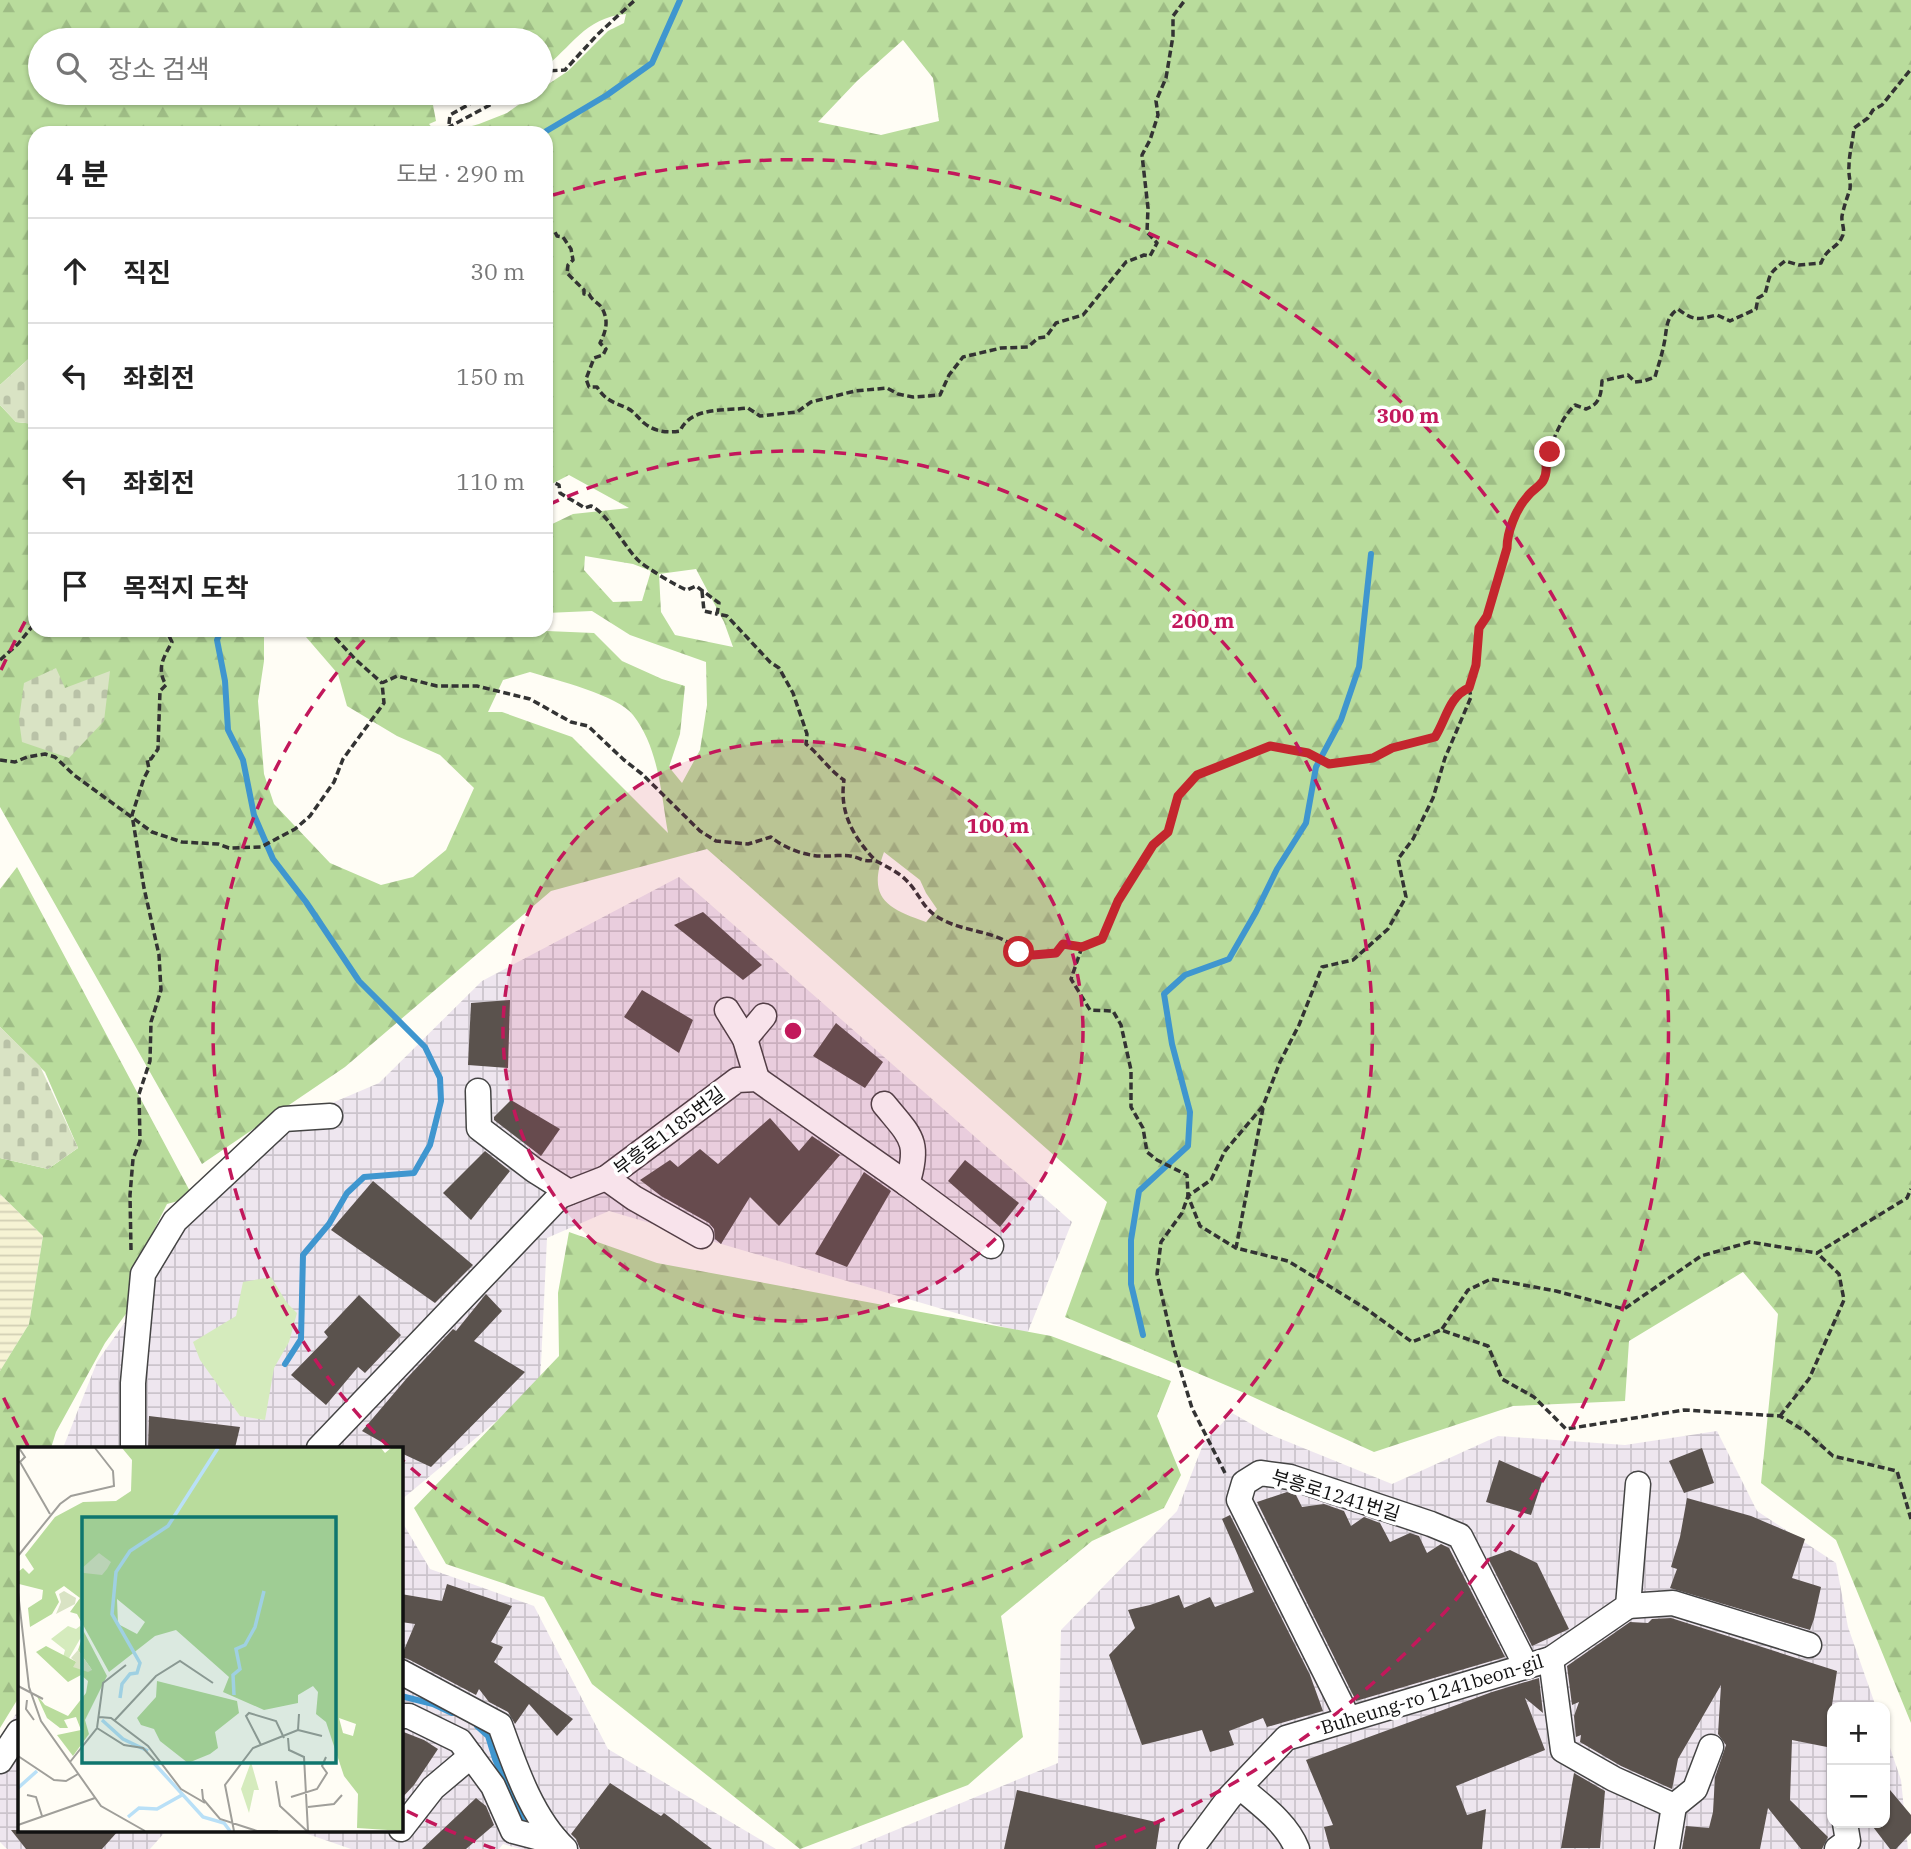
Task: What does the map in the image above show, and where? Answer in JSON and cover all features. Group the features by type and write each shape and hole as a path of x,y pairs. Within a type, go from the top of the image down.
{"lane":[{"path":"727,1010 745,1039 757,1079 990,1246"},
{"path":"745,1039 764,1016"},
{"name":"부흥로1185번길","path":"320,1447 560,1196 606,1178 737,1080 757,1079"},
{"path":"478,1091 479,1128 534,1170 569,1192"},
{"path":"884,1104 910,1136 915,1160 907,1184"},
{"path":"133,1447 133,1383 142,1276 156,1249 175,1221 284,1119 330,1116"},
{"path":"606,1178 634,1198 701,1236"},
{"name":"부흥로1241번길","path":"1238,1500 1244,1483 1260,1473 1290,1477 1460,1536 1526,1666"},
{"path":"1638,1484 1628,1606 1673,1603 1809,1645"},
{"path":"1238,1500 1348,1718"},
{"name":"Buheung-ro 1241beon-gil","path":"1191,1849 1228,1798 1286,1738 1551,1659 1628,1606"},
{"path":"1551,1659 1563,1749 1614,1779 1674,1806"},
{"path":"402,1673 500,1725 521,1783 554,1842"},
{"path":"402,1716 409,1716 460,1741 493,1786 514,1831 554,1842"},
{"path":"0,1761 18,1734"},
{"path":"1667,1849 1674,1806 1695,1789 1711,1747"},
{"path":"402,1827 433,1788 471,1756"},
{"path":"1240,1787 1274,1816 1297,1849"},
{"path":"1837,1849 1848,1841 1846,1828"}],"path":[{"path":"553,233 563,236 568,244 573,260 568,265 567,273 584,290 584,294 589,294 602,309 606,321 607,328 600,343 606,349 603,355 594,359 586,379 589,387 597,387 609,401 635,413 642,422 657,430 667,433 680,430 684,423 709,410 748,408 760,416 797,412 811,402 855,391 887,388 913,397 940,395 949,374 963,356 1001,348 1028,347 1038,338 1046,337 1056,323 1083,315 1126,262 1144,255 1150,256 1157,243 1147,232 1148,208 1142,155 1158,114 1156,101 1167,78 1173,16 1185,0"},
{"path":"553,71 565,70 633,1"},
{"path":"1236,1248 1263,1105 1322,967 1353,960 1388,929 1406,897 1398,859 1413,839 1433,799 1445,758 1471,697 1469,688 1476,665 1479,628 1487,616 1517,511 1542,482 1547,469 1545,459 1556,433 1575,405 1586,409 1599,402 1602,381 1628,374 1635,382 1655,377 1665,342 1664,331 1671,313 1678,309 1690,318 1703,320 1717,315 1730,321 1739,318 1756,309 1758,298 1765,294 1769,273 1785,261 1799,265 1821,263 1826,252 1842,237 1842,218 1850,189 1848,163 1854,128 1882,105 1911,69"},
{"path":"449,125 450,115 469,105"},
{"path":"449,125 486,105"},
{"path":"553,482 559,485 560,493 565,497 585,508 591,506 597,509 610,522 618,538 625,542 643,564 687,590 695,586 701,589 719,603 718,614"},
{"path":"701,589 704,611 727,616 770,662 779,668 793,693 807,734 806,744 831,771 844,780 842,801 845,818 860,839 860,844 875,860 903,876 931,913 947,922 1010,941 1019,952 1033,955 1056,953 1063,944 1082,947 1102,939 1118,901 1153,845 1168,832 1178,796 1197,775 1270,746 1308,753 1329,764 1373,758 1392,748 1432,739 1449,713 1451,702 1460,692 1469,688"},
{"path":"0,660 28,632"},
{"path":"142,1276 130,1247 130,1195 133,1159 140,1141 139,1094 150,1061 151,1021 161,990 159,955 132,815 149,769 147,759 151,759 158,749 160,691 166,685 161,677 161,662 173,642 170,637"},
{"path":"0,760 15,762 45,754 55,757 107,800 132,815 152,832 183,842 218,844 229,848 261,847 295,829 310,816 328,793 343,759 384,703 382,683 335,637"},
{"path":"382,683 397,676 437,687 477,687 509,693 530,699 571,722 588,726 624,761 642,774 690,823 716,841 748,844 771,837 782,847 814,855 828,857 851,854 865,861 875,860"},
{"path":"1082,947 1072,979 1090,1010 1113,1011 1121,1025 1132,1070 1131,1107 1143,1128 1147,1152 1187,1175 1188,1196 1200,1226 1236,1248 1287,1261 1365,1308 1412,1342 1441,1330 1468,1290 1491,1279 1556,1291 1624,1309 1701,1256 1749,1242 1818,1253 1839,1274 1843,1300 1809,1379 1780,1416"},
{"path":"1238,1500 1192,1408 1174,1349 1157,1275 1161,1242 1182,1213 1188,1196 1211,1181 1225,1151 1263,1105"},
{"path":"1818,1253 1907,1198 1911,1189"},
{"path":"1441,1330 1488,1346 1502,1379 1534,1397 1566,1429 1684,1410 1780,1416 1805,1431 1833,1456 1897,1471 1911,1519"}],"shaded area":[{"path":"679,877 1072,1222 1027,1334 609,1211 547,1238 540,1385 402,1499 402,1447 63,1447 97,1362 150,1286 154,1237 292,1120 379,1083 482,981"},
{"path":"0,1194 43,1236 29,1324 0,1371"},
{"path":"1232,1413 1269,1434 1392,1484 1498,1436 1625,1445 1717,1431 1757,1511 1836,1563 1848,1627 1874,1702 1827,1702 1827,1828 1890,1828 1890,1748 1901,1780 1908,1849 850,1849 1058,1763 1061,1630 1177,1511 1204,1442"},
{"path":"402,1522 430,1569 534,1606 608,1749 776,1849 521,1849 503,1844 499,1849 351,1849 302,1832 402,1832"},
{"path":"18,1711 18,1832 165,1832 150,1849 7,1849 0,1842 0,1739"}],"green space":[{"path":"0,0 1911,0 1911,1723 1836,1540 1761,1483 1778,1314 1743,1272 1629,1341 1625,1401 1513,1406 1374,1452 1242,1392 1065,1317 1107,1202 707,849 551,891 345,1067 202,1164 0,807 0,405 16,422 28,423 28,637 264,637 264,661 258,701 264,774 274,804 330,863 381,885 413,877 446,850 474,788 440,755 397,736 347,706 338,674 306,637 553,637 553,631 594,633 622,661 685,686 680,734 669,767 682,783 700,750 707,705 706,662 630,635 592,611 553,613 553,524 573,514 629,508 569,475 553,483 553,126 472,126 507,113 518,105 553,105 553,81 568,71 608,31 624,23 626,14 599,21 589,27 553,60 553,28 28,28 28,105 433,105 436,121 429,124 431,126 28,126 28,359 0,385","holes":["903,40 933,78 939,121 881,135 818,122 857,81","585,556 633,564 651,571 642,601 613,602 584,570","696,569 724,622 733,647 675,635 661,612 659,574","530,672 600,695 614,701 633,715 642,728 654,757 668,833 572,737 502,712 488,712 503,680","884,852 920,880 937,909 926,922 900,912 884,899 879,891 879,868"]},
{"path":"28,359 28,423 16,422 0,405 0,385"},
{"path":"56,668 65,688 110,671 104,721 69,758 22,742 19,720 24,683"},
{"path":"17,867 193,1197 167,1204 151,1236 148,1283 105,1343 56,1432 51,1447 18,1447 18,1699 0,1728 0,1371 29,1324 43,1236 0,1194 0,1158 48,1169 78,1148 45,1072 0,1027 0,889"},
{"path":"0,1027 40,1066 78,1148 48,1169 0,1158"},
{"path":"569,1232 657,1263 1051,1336 1171,1381 1157,1416 1181,1475 1164,1508 1092,1541 1001,1616 1023,1737 968,1785 800,1849 592,1684 544,1597 446,1564 414,1508 559,1356 558,1293"},
{"path":"271,1277 287,1303 297,1313 289,1342 274,1368 265,1420 240,1416 200,1360 193,1342 236,1316 243,1282"}],"building":[{"path":"703,912 762,965 743,980 674,925"},
{"path":"642,990 693,1020 679,1053 624,1017"},
{"path":"510,1000 508,1068 468,1065 471,1003"},
{"path":"836,1023 883,1062 865,1088 813,1056"},
{"path":"511,1100 560,1129 541,1156 494,1120"},
{"path":"770,1118 799,1151 812,1136 840,1155 779,1226 750,1197 721,1244 715,1239 714,1229 709,1223 661,1196 640,1180 670,1160 678,1167 700,1149 718,1164"},
{"path":"485,1151 510,1171 471,1220 443,1193"},
{"path":"965,1160 1019,1203 1000,1227 948,1181"},
{"path":"864,1172 891,1191 847,1267 815,1254"},
{"path":"373,1181 473,1265 435,1303 331,1230"},
{"path":"486,1294 502,1311 474,1341 525,1372 431,1467 402,1453 402,1447 390,1447 362,1431 453,1329 456,1331"},
{"path":"359,1295 401,1335 365,1373 358,1367 326,1405 291,1375 328,1337 324,1332"},
{"path":"149,1416 240,1427 235,1447 148,1447"},
{"path":"1702,1448 1714,1483 1684,1493 1669,1461"},
{"path":"1499,1460 1543,1479 1531,1515 1486,1502"},
{"path":"1287,1492 1296,1495 1302,1507 1324,1504 1344,1511 1351,1526 1364,1517 1380,1523 1390,1542 1410,1533 1419,1536 1427,1553 1441,1544 1449,1548 1505,1657 1356,1701 1257,1502"},
{"path":"1687,1498 1751,1516 1805,1539 1792,1578 1821,1587 1810,1630 1670,1588 1677,1569 1671,1567"},
{"path":"1230,1515 1310,1675 1323,1711 1267,1727 1263,1718 1229,1731 1234,1745 1210,1752 1202,1730 1142,1745 1109,1655 1135,1628 1128,1610 1179,1595 1184,1608 1210,1597 1215,1607 1254,1592 1222,1519"},
{"path":"1510,1550 1537,1563 1569,1629 1532,1646 1488,1558"},
{"path":"447,1584 512,1606 491,1642 503,1647 494,1662 573,1719 557,1736 529,1704 515,1724 508,1712 489,1702 479,1689 476,1695 402,1657 415,1624 402,1622 402,1594 442,1601"},
{"path":"1671,1618 1837,1671 1832,1702 1827,1702 1827,1747 1792,1740 1790,1800 1828,1837 1822,1849 1801,1849 1768,1808 1760,1849 1682,1849 1686,1826 1709,1828 1713,1812 1715,1777 1726,1745 1718,1734 1721,1685 1678,1759 1672,1789 1621,1766 1580,1742 1581,1735 1576,1737 1574,1716 1579,1702 1572,1705 1567,1666 1630,1622 1648,1623 1652,1619"},
{"path":"1539,1678 1543,1713 1525,1698 1545,1750 1456,1786 1467,1815 1486,1809 1482,1849 1330,1849 1324,1827 1333,1825 1306,1760 1492,1692"},
{"path":"402,1731 438,1749 402,1798"},
{"path":"1574,1773 1605,1791 1600,1848 1561,1848"},
{"path":"610,1783 661,1816 664,1813 712,1849 580,1849 571,1834"},
{"path":"1017,1790 1160,1823 1156,1849 1004,1849"},
{"path":"1890,1790 1911,1815 1911,1833 1896,1849 1890,1849 1874,1828 1890,1828"},
{"path":"476,1798 486,1806 494,1825 466,1849 422,1849"},
{"path":"11,1830 117,1832 102,1849 26,1849"}],"waterway":[{"path":"553,127 607,95 652,63 680,0"},
{"path":"1143,1335 1131,1284 1131,1240 1139,1191 1188,1146 1190,1112 1172,1044 1164,994 1185,975 1229,959 1277,869 1306,823 1316,767 1341,720 1359,667 1371,554"},
{"path":"218,637 225,681 228,730 243,760 254,815 273,859 306,902 359,981 425,1047 440,1078 441,1101 430,1145 414,1173 364,1177 347,1193 329,1224 303,1255 301,1339 285,1364"},
{"path":"402,1696 433,1704 452,1713"},
{"path":"477,1726 488,1736 495,1759 526,1828"}],"route":[{"path":"1019,952 1033,955 1056,953 1063,944 1082,947 1102,939 1118,901 1153,845 1168,832 1178,796 1197,775 1270,746 1308,753 1329,764 1373,758 1392,748 1435,737 1449,713 1451,702 1460,692 1469,688 1476,665 1476,649 1480,642 1479,628 1487,616 1517,511 1542,482 1547,469 1545,459 1550,452"}]}
